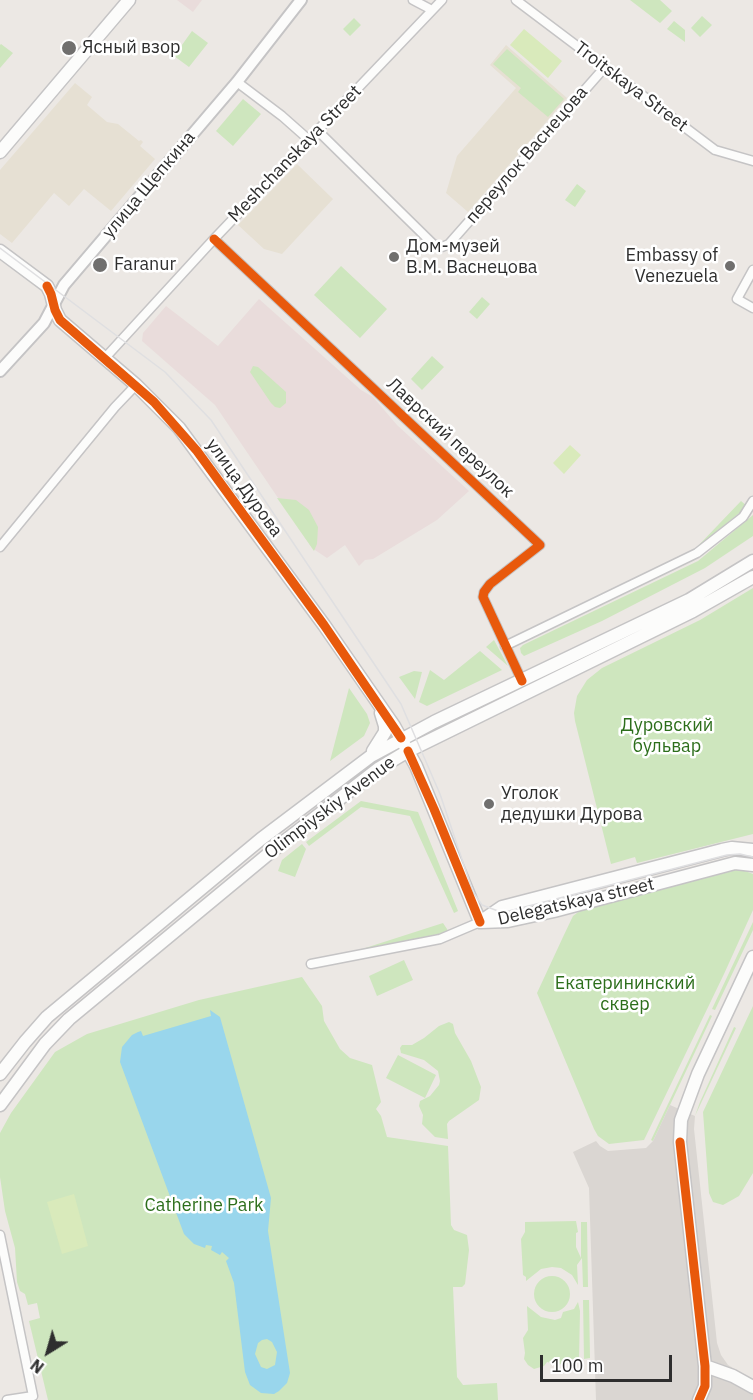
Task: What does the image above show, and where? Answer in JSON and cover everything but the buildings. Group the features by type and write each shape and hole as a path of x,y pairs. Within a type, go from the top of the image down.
{"main road":[{"path":"0,152 129,0"},
{"name":"улица Дурова","path":"0,251 59,293 60,320 136,385 179,428 394,726 405,736 408,751 480,922"},
{"name":"Olimpiyskiy Avenue","path":"0,1074 47,1017 261,839 363,762 405,736 689,600 753,561"},
{"name":"Olimpiyskiy Avenue","path":"0,1106 45,1044 69,1019 272,851 378,769 408,751 693,611 753,577"},
{"path":"363,762 385,732 384,719 373,695"},
{"name":"Delegatskaya street","path":"480,922 502,908 732,848 753,850"},
{"name":"Delegatskaya street","path":"480,922 508,921 554,911 735,863 753,865"},
{"path":"699,1400 705,1386 705,1366 680,1142 681,1120 698,1074 753,957"},
{"path":"705,1366 733,1376 753,1387"}],"street":[{"name":"улица Щепкина","path":"0,371 39,330 59,293 237,82 301,0"},
{"path":"413,0 432,10"},
{"name":"Meshchanskaya Street","path":"104,359 214,238 442,0"},
{"name":"Troitskaya Street","path":"516,0 715,150 753,161"},
{"name":"переулок Васнецова","path":"317,130 433,244 442,247 449,244 605,67"},
{"path":"237,82 308,139"},
{"name":"Лаврский переулок","path":"214,238 540,545 495,579 484,592 485,604 522,681"},
{"path":"753,270 737,299 753,308"},
{"path":"0,547 136,385"},
{"path":"506,646 697,553 743,517 753,501"},
{"name":"Delegatskaya street","path":"732,848 753,843"},
{"path":"311,964 440,939 480,922"},
{"path":"1,1238 33,1396 7,1400"}],"shaded area":[{"path":"177,0 202,0 193,12"},
{"path":"506,45 567,98 468,212 446,193 457,156 516,88 490,65"},
{"path":"75,83 92,97 87,105 107,122 118,124 139,141 141,140 143,142 140,146 155,159 111,211 84,189 69,206 54,193 12,243 0,234 0,170"},
{"path":"297,164 333,199 282,254 264,249 238,225"},
{"path":"259,299 361,390 373,397 397,425 469,491 437,520 373,559 365,560 359,566 345,545 327,558 312,548 215,405 142,341 143,333 166,306 218,346"},
{"path":"670,1105 695,1116 694,1129 717,1343 728,1365 753,1380 753,1400 596,1400 589,1188 573,1152 596,1141 608,1151 646,1148 653,1141"}],"green space":[{"path":"630,0 660,0 672,11 660,23"},
{"path":"702,16 712,25 700,37 691,28"},
{"path":"354,18 361,25 350,36 343,29"},
{"path":"674,21 685,30 685,42 667,29"},
{"path":"524,29 562,61 548,78 510,45"},
{"path":"192,31 208,43 189,67 174,56"},
{"path":"0,45 13,53 0,68"},
{"path":"507,49 564,99 548,117 518,92 521,88 493,64"},
{"path":"243,99 261,114 233,146 216,131"},
{"path":"577,184 586,191 575,207 565,200"},
{"path":"341,266 387,309 360,338 314,295"},
{"path":"482,297 490,304 477,319 469,312"},
{"path":"432,356 444,367 422,390 411,379"},
{"path":"253,366 258,367 286,392 286,403 280,408 271,403 250,372"},
{"path":"570,445 581,455 564,474 553,463"},
{"path":"277,498 296,500 309,510 318,527 317,544 314,551"},
{"path":"741,501 747,506 746,508 696,548"},
{"path":"753,515 753,536 705,568 602,621 524,656 521,653 520,648 523,645 698,561"},
{"name":"Дуровский бульвар","path":"753,588 753,834 637,863 635,857 611,864 575,721 577,696 587,680 602,668 700,620"},
{"path":"494,640 508,666 486,647"},
{"path":"480,651 502,670 427,706 419,702 430,670 444,680"},
{"path":"414,671 422,672 415,699 399,677"},
{"path":"349,688 367,714 370,723 364,736 330,761"},
{"path":"361,801 418,812 458,911 454,913 410,816 361,807 309,846 306,842"},
{"path":"302,844 306,849 295,877 278,871 282,860"},
{"name":"Екатерининский сквер","path":"740,869 753,874 753,910 724,974 644,1140 609,1144 598,1136 594,1129 537,993 573,916 581,910"},
{"path":"753,922 753,930 715,1010 712,1009"},
{"path":"443,923 449,932 359,950"},
{"path":"404,960 413,980 377,996 369,976"},
{"name":"Catherine Park","path":"302,977 322,1006 324,1021 340,1049 350,1058 372,1065 381,1102 376,1109 381,1116 387,1137 448,1146 451,1225 454,1230 467,1235 469,1250 465,1284 462,1287 453,1287 457,1377 463,1385 497,1383 498,1400 48,1400 29,1321 40,1318 37,1303 28,1305 25,1294 20,1291 17,1282 15,1248 5,1211 0,1177 0,1133 11,1113 55,1052 87,1034 199,1000"},
{"path":"753,1006 753,1173 739,1196 723,1205 713,1202 709,1193 703,1112"},
{"path":"710,1015 712,1016 653,1141 651,1140"},
{"path":"449,1022 453,1024 455,1033 471,1061 481,1087 479,1100 447,1124 448,1139 435,1137 422,1124 423,1115 419,1106 420,1101 430,1096 439,1085 438,1071 424,1060 401,1053 400,1048 402,1045 412,1045 439,1026"},
{"path":"734,1027 736,1028 695,1116 700,1102"},
{"path":"398,1055 436,1075 425,1098 386,1078"},
{"path":"74,1194 88,1246 62,1254 47,1202"},
{"path":"576,1221 578,1232 576,1233 576,1247 581,1258 581,1222 587,1222 588,1287 583,1287 582,1258 577,1265 578,1285 572,1275 561,1268 552,1267 541,1269 526,1281 523,1275 521,1239 525,1232 525,1222"},
{"path":"552,1276 564,1282 570,1294 564,1306 552,1312 540,1306 534,1294 540,1282"},
{"path":"583,1300 589,1300 590,1358 584,1359"},
{"path":"578,1302 580,1311 579,1359 569,1359 559,1365 547,1362 544,1366 534,1369 528,1365 524,1359 523,1338 528,1330 527,1306 541,1317 555,1320 561,1318 563,1312 574,1309"}],"water":[{"path":"210,1010 220,1017 271,1198 268,1231 290,1373 287,1383 274,1394 261,1393 250,1385 245,1372 234,1283 226,1261 229,1258 222,1252 220,1255 211,1250 212,1246 206,1245 205,1248 194,1244 184,1234 120,1062 122,1047 132,1035 141,1031 143,1036 211,1016","holes":["267,1339 272,1342 277,1352 275,1365 267,1369 261,1367 255,1354 258,1343 262,1340"]}],"tram line":[{"path":"0,248 165,372 211,420 401,704 440,794 473,892 482,905 498,911 509,911 727,855 740,854 753,857"}],"cycle path":[{"path":"214,239 540,545 490,584 483,597 522,681"},
{"path":"47,286 60,320 154,402 197,451 324,625 401,738"},
{"path":"408,751 480,922"},
{"path":"680,1142 705,1366 705,1386 699,1400"}],"place":[{"name":"Ясный взор","path":"69,48"},
{"name":"Дом-музей В.М. Васнецова","path":"394,257"},
{"name":"Faranur","path":"100,265"},
{"name":"Embassy of Venezuela","path":"730,266"},
{"name":"Уголок дедушки Дурова","path":"489,804"}]}
